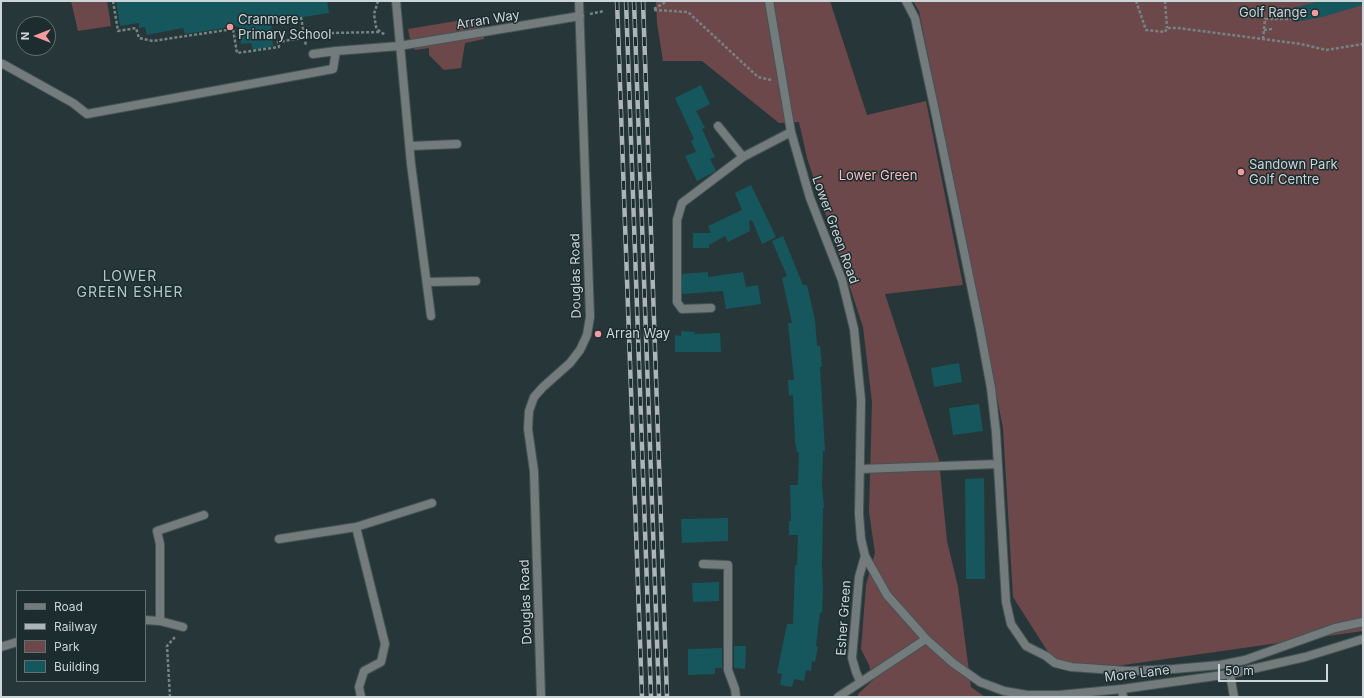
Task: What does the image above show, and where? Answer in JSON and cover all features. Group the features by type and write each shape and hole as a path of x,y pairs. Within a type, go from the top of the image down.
{"street":[{"path":"396,1 398,37 411,146 411,164 431,316"},
{"name":"Douglas Road","path":"541,697 534,471 528,429 529,411 534,397 570,362 580,350 587,335 590,317 580,1"},
{"name":"Lower Green Road","path":"769,1 781,83 791,132 810,198 848,302 854,329 861,400 861,469"},
{"path":"906,1 915,18 936,111 991,388 998,464 1006,595 1011,624 1026,646 1046,656 1055,663 1071,667 1128,671 1220,665 1246,660 1335,628 1363,622"},
{"name":"Arran Way","path":"314,54 399,46 580,16"},
{"path":"3,64 73,103 87,114 333,69 336,51"},
{"path":"718,126 743,157"},
{"path":"710,308 682,309 677,302 677,220 682,203 743,157 791,132"},
{"path":"411,146 457,144"},
{"path":"427,282 476,281"},
{"path":"861,469 998,464"},
{"name":"More Lane","path":"861,469 861,539 865,556 887,595 926,638 953,663 980,682 1007,694 1059,695 1123,693 1230,674 1305,657 1363,639"},
{"path":"279,538 356,527 432,503"},
{"path":"160,621 160,544 157,531 204,515"},
{"path":"356,527 385,644 381,662 364,671 359,687 361,697"},
{"name":"Esher Green","path":"860,681 852,658 859,577 865,556"},
{"path":"703,564 728,565 728,670 735,689 736,697"},
{"path":"146,620 160,621 183,627"},
{"path":"838,697 926,638"},
{"path":"1,647 16,642"},
{"path":"1230,674 1234,697"}],"path":[{"path":"113,1 118,31 136,28 139,38 153,41 233,29 238,53 279,47 278,42 305,37 333,33 380,32"},
{"path":"378,1 374,14 376,27 380,32 388,36 398,37"},
{"path":"667,1 654,10 688,12 758,77 781,83"},
{"path":"1136,1 1146,30 1165,32 1167,28 1165,1"},
{"path":"301,17 307,48"},
{"path":"1263,39 1265,19 1295,19"},
{"path":"1167,28 1301,44 1326,50 1363,44"},
{"path":"1264,30 1272,29"},
{"path":"170,697 167,646 183,627"}],"green space":[{"path":"71,1 107,1 111,26 78,31"},
{"name":"Lower Green","path":"656,1 830,1 867,115 926,101 963,285 885,294 939,460 947,541 958,587 971,687 985,697 858,697 858,694 873,680 869,665 861,649 866,585 875,553 869,512 872,402 863,327 807,158 799,122 779,123 702,61 663,61 657,23"},
{"path":"913,1 1363,1 1363,631 1088,670 1055,663 1013,597 1003,428 919,11"},
{"path":"480,17 485,24 484,39 465,43 461,68 444,70 429,55 429,48 415,50 410,39 408,29"}],"building":[{"name":"Cranmere Primary School","path":"116,1 327,1 329,13 271,22 273,46 253,50 251,43 241,44 238,26 185,34 183,28 147,35 145,27 139,28 139,23 120,26"},
{"name":"Golf Range","path":"1320,1 1363,1 1363,5 1322,17 1295,22 1293,8"},
{"path":"701,85 710,104 696,111 705,128 702,129 715,157 710,159 716,171 697,181 685,156 696,152 691,141 694,139 675,98"},
{"path":"751,185 776,237 762,244 752,220 749,221 750,231 728,242 725,236 709,245 709,248 693,248 693,233 711,233 708,226 742,210 735,193"},
{"path":"783,236 803,285 807,285 815,320 817,346 820,346 822,367 820,367 825,451 823,451 822,485 824,508 822,565 823,591 822,613 820,612 816,646 818,647 815,662 812,661 811,671 806,670 804,681 794,679 792,687 780,685 782,674 777,673 787,624 793,624 795,565 797,565 798,535 789,535 789,521 791,521 790,485 798,485 799,452 797,452 795,441 793,395 789,396 788,380 794,380 788,323 792,323 782,278 787,276 772,241"},
{"path":"708,272 708,277 743,272 746,287 758,285 761,304 726,309 723,291 682,294 682,274"},
{"path":"681,331 695,332 695,334 720,333 721,352 675,352 675,335 681,336"},
{"path":"959,363 962,382 934,387 931,368"},
{"path":"979,404 983,431 953,435 949,408"},
{"path":"984,478 985,579 966,579 965,479"},
{"path":"728,518 728,541 682,543 681,519"},
{"path":"719,582 719,601 693,602 692,583"},
{"path":"734,646 746,646 745,669 734,668"},
{"path":"722,648 722,668 715,668 715,674 688,675 688,649"}],"railway":[{"path":"617,1 642,697"},
{"path":"626,1 651,697"},
{"path":"634,1 659,697"},
{"path":"643,1 667,697"}],"place":[{"name":"Golf Range","path":"1315,13"},
{"name":"Cranmere Primary School","path":"230,27"},
{"name":"Sandown Park Golf Centre","path":"1241,172"},
{"name":"Arran Way","path":"598,334"}],"district":[{"name":"LOWER GREEN ESHER","path":"130,286"}]}
